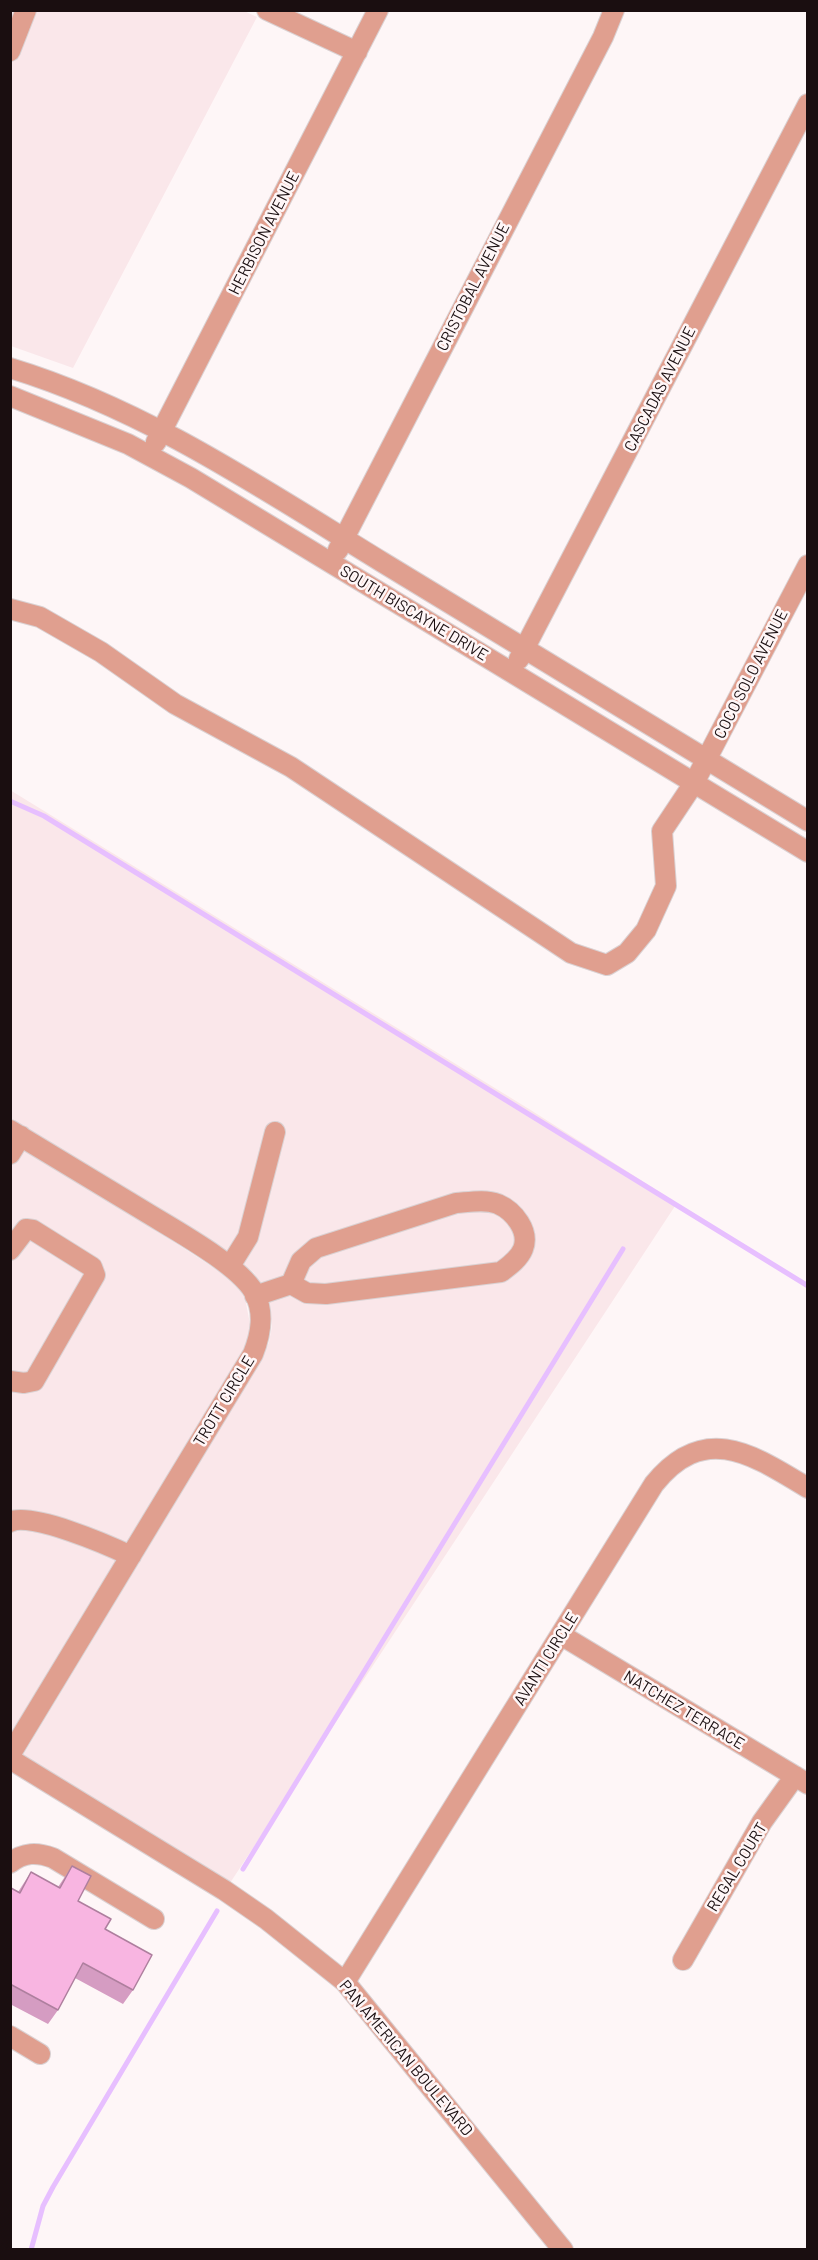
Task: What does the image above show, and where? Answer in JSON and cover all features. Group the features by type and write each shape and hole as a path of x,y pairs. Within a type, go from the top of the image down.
{"street":[{"path":"10,51 26,10"},
{"path":"267,10 357,52"},
{"name":"HERBISON AVENUE","path":"149,456 378,10"},
{"name":"CRISTOBAL AVENUE","path":"331,563 603,37 614,10"},
{"name":"CASCADAS AVENUE","path":"512,672 807,104"},
{"name":"SOUTH BISCAYNE DRIVE","path":"10,368 58,384 162,431 344,538 807,820"},
{"name":"SOUTH BISCAYNE DRIVE","path":"10,396 79,423 200,483 807,852"},
{"name":"COCO SOLO AVENUE","path":"10,609 40,617 101,652 175,704 291,767 571,953 607,965 627,953 646,930 666,886 662,831 694,783 807,569"},
{"path":"230,1266 248,1237 276,1131"},
{"path":"10,1154 16,1133"},
{"name":"TROTT CIRCLE","path":"10,1757 253,1354 259,1339 261,1324 260,1309 255,1296 244,1278 230,1266 16,1133"},
{"path":"255,1296 291,1284 307,1293 326,1294 501,1272 514,1262 524,1248 523,1229 514,1213 497,1204 456,1203 316,1248 301,1261 291,1284"},
{"path":"10,1250 26,1229 33,1230 92,1267 95,1275 34,1381 24,1383 10,1381"},
{"name":"AVANTI CIRCLE","path":"345,1982 654,1484 673,1464 690,1454 710,1449 727,1449 746,1453 807,1488"},
{"path":"10,1522 15,1519 37,1522 90,1538 131,1556"},
{"name":"NATCHEZ TERRACE","path":"561,1635 801,1780"},
{"name":"PAN AMERICAN BOULEVARD","path":"10,1757 224,1890 275,1926 345,1982 563,2250"},
{"name":"REGAL COURT","path":"683,1960 762,1822 801,1780"},
{"path":"10,1863 18,1857 31,1853 53,1858 154,1919"},
{"path":"10,2036 40,2054"}],"shaded area":[{"path":"242,10 257,17 73,368 11,346 10,11"},
{"path":"10,790 529,1109 677,1203 230,1883 23,1755 262,1359 272,1326 265,1292 254,1273 242,1263 180,1222 11,1119"},
{"path":"11,1142 228,1277 236,1284 245,1298 250,1324 249,1336 243,1350 11,1734"}],"building":[{"path":"72,1866 91,1876 78,1901 111,1919 105,1929 152,1955 133,1990 83,1963 58,2010 10,1984 10,1890 11,1888 20,1893 31,1872 60,1888"}],"waterway":[{"path":"10,801 44,816 808,1286"},
{"path":"243,1869 623,1249"},
{"path":"31,2250 43,2206 53,2187 217,1911"}]}
